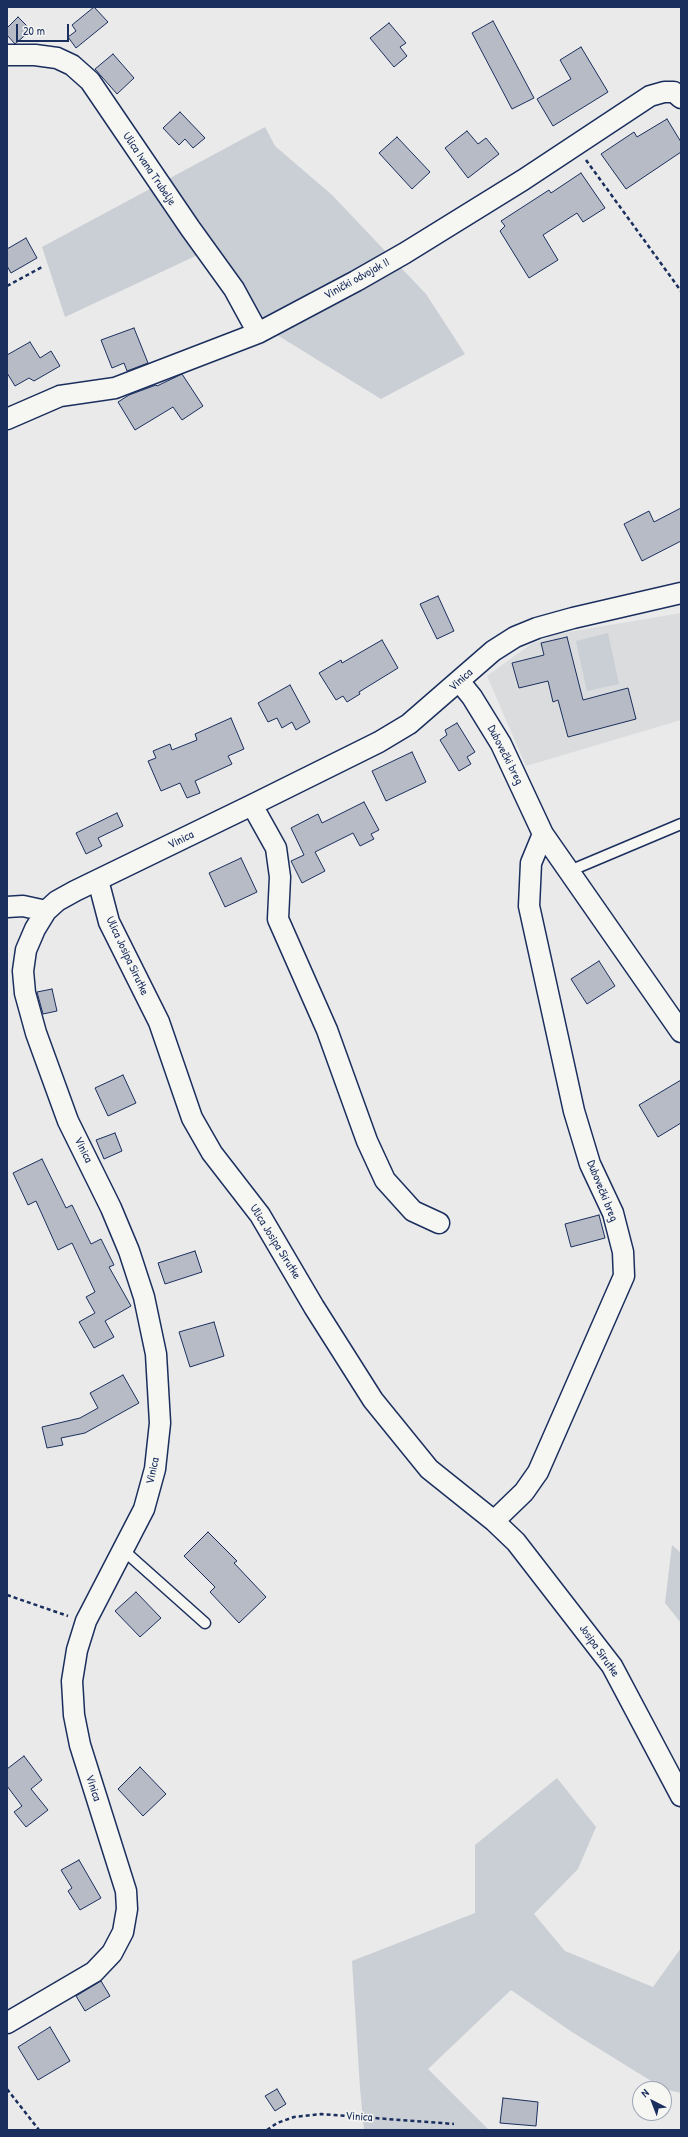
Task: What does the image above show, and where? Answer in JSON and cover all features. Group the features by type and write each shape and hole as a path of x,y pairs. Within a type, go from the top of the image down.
{"street":[{"name":"Ulica Ivana Trubelje","path":"7,55 35,55 57,58 72,65 90,81 190,228 234,289 258,333"},
{"name":"Vinički odvojak II","path":"7,419 60,396 115,388 258,333 356,281 405,252 523,180 575,144 650,96 674,92 681,98"},
{"name":"Vinica","path":"7,2023 94,1972 112,1953 123,1932 127,1909 126,1891 80,1745 74,1715 72,1681 77,1650 86,1621 144,1509 155,1469 160,1423 156,1354 144,1296 129,1251 112,1208 68,1121 36,1033 25,993 22,971 26,950 34,929 46,911 57,901 379,742 409,724 493,651 515,637 537,628 681,594"},
{"name":"Dubovečki breg","path":"459,681 472,697 501,744 543,834 567,872 681,1032"},
{"path":"252,805 276,848 280,878 278,919 327,1030 367,1141 385,1180 413,1211 439,1223"},
{"name":"Dubovečki breg","path":"494,1521 524,1492 538,1472 624,1276 623,1252 613,1213 590,1164 574,1111 529,906 531,863 543,834"},
{"name":"Ulica Josipa Sirutke","path":"98,880 109,922 159,1022 192,1118 212,1153 260,1215 314,1307 373,1400 429,1469 494,1521"},
{"path":"7,907 23,906 46,911"},
{"name":"Josipa Sirutke","path":"494,1521 516,1542 612,1666 681,1796"}],"lane":[{"path":"567,872 681,824"},
{"path":"122,1549 205,1623"}],"path":[{"path":"575,144 681,291"},
{"path":"7,286 42,267"},
{"path":"7,1595 86,1621"},
{"path":"7,2089 39,2130"},
{"name":"Vinica","path":"267,2130 277,2123 294,2117 321,2114 454,2124"}],"shaded area":[{"path":"265,127 275,146 332,195 426,294 465,354 381,399 243,314 204,252 65,317 42,247"},
{"path":"681,613 681,720 526,766 487,676 531,644 557,634"},
{"path":"608,633 619,684 587,691 576,641"},
{"path":"672,1545 681,1553 681,1623 665,1603"},
{"path":"557,1778 596,1827 578,1869 534,1914 565,1951 653,1987 681,1948 681,2093 672,2091 672,2081 651,2081 572,2032 511,1990 428,2069 489,2130 364,2130 352,1961 475,1913 475,1845"}],"building":[{"path":"94,7 108,22 76,48 68,37 76,31 72,25"},
{"path":"18,17 31,30 15,44 7,35 7,28"},
{"path":"493,21 534,98 512,109 472,33"},
{"path":"389,23 406,43 400,47 407,56 394,67 370,38"},
{"path":"581,47 608,92 553,126 537,99 571,79 560,60"},
{"path":"113,54 134,78 117,94 95,69"},
{"path":"180,112 205,138 193,148 185,139 179,145 163,128"},
{"path":"667,119 681,142 681,152 626,189 601,154 634,132 637,137"},
{"path":"467,131 478,144 486,138 499,154 468,178 445,148"},
{"path":"397,137 430,172 412,189 379,153"},
{"path":"581,173 605,208 583,222 577,213 543,235 558,260 529,278 500,231 505,226 501,221 549,190 551,193"},
{"path":"26,238 37,258 11,273 7,266 7,249"},
{"path":"134,328 148,363 127,371 124,363 112,368 101,340"},
{"path":"30,342 40,358 51,351 60,366 34,381 29,378 15,386 7,373 7,355"},
{"path":"182,374 203,406 182,420 173,407 135,430 118,402 129,395 156,385 157,386"},
{"path":"681,508 681,541 642,561 624,524 649,511 654,522"},
{"path":"438,596 454,631 437,639 420,604"},
{"path":"567,637 583,700 628,688 636,719 568,737 558,700 553,702 548,681 519,688 512,663 544,655 541,643"},
{"path":"382,640 398,668 359,692 360,694 347,702 343,696 336,700 319,673 341,660 342,663"},
{"path":"290,685 310,722 296,730 292,722 282,728 277,718 268,722 258,703"},
{"path":"231,718 244,749 228,756 232,764 195,781 200,793 187,798 180,783 161,791 148,761 156,758 153,751 170,744 172,750 197,740 195,734"},
{"path":"457,723 475,752 467,757 471,764 459,771 440,740 447,735 445,730"},
{"path":"412,752 426,782 386,801 372,771"},
{"path":"364,802 379,830 371,834 374,839 360,846 353,833 315,852 325,871 302,883 291,861 304,855 291,828 318,814 322,823"},
{"path":"117,813 123,826 98,838 102,846 86,854 76,833"},
{"path":"241,858 257,892 225,907 209,873"},
{"path":"599,961 615,986 587,1004 571,979"},
{"path":"52,989 57,1011 43,1014 37,992"},
{"path":"123,1075 136,1103 108,1116 95,1088"},
{"path":"681,1080 681,1123 658,1137 639,1105"},
{"path":"115,1133 122,1151 104,1159 96,1140"},
{"path":"42,1159 66,1208 72,1205 91,1244 101,1239 114,1265 109,1267 131,1306 105,1321 114,1337 94,1348 79,1322 95,1313 86,1297 95,1292 72,1243 58,1250 36,1201 28,1205 13,1173"},
{"path":"599,1215 605,1238 571,1247 565,1224"},
{"path":"195,1251 202,1272 165,1284 158,1263"},
{"path":"214,1322 224,1356 190,1367 179,1332"},
{"path":"123,1375 139,1403 85,1433 61,1438 63,1445 47,1448 42,1427 80,1418 98,1408 90,1393"},
{"path":"208,1532 237,1561 234,1563 266,1597 239,1623 210,1592 215,1587 184,1556"},
{"path":"136,1592 161,1618 140,1637 115,1611"},
{"path":"24,1756 42,1780 31,1789 48,1810 26,1827 14,1812 22,1806 7,1786 7,1769"},
{"path":"140,1767 166,1794 143,1816 118,1789"},
{"path":"79,1860 101,1898 80,1910 68,1891 72,1888 61,1870"},
{"path":"101,1981 110,1996 85,2011 76,1996"},
{"path":"50,2027 70,2061 38,2080 18,2047"},
{"path":"277,2089 286,2104 275,2111 265,2096"},
{"path":"503,2098 538,2102 536,2126 500,2123"}]}
